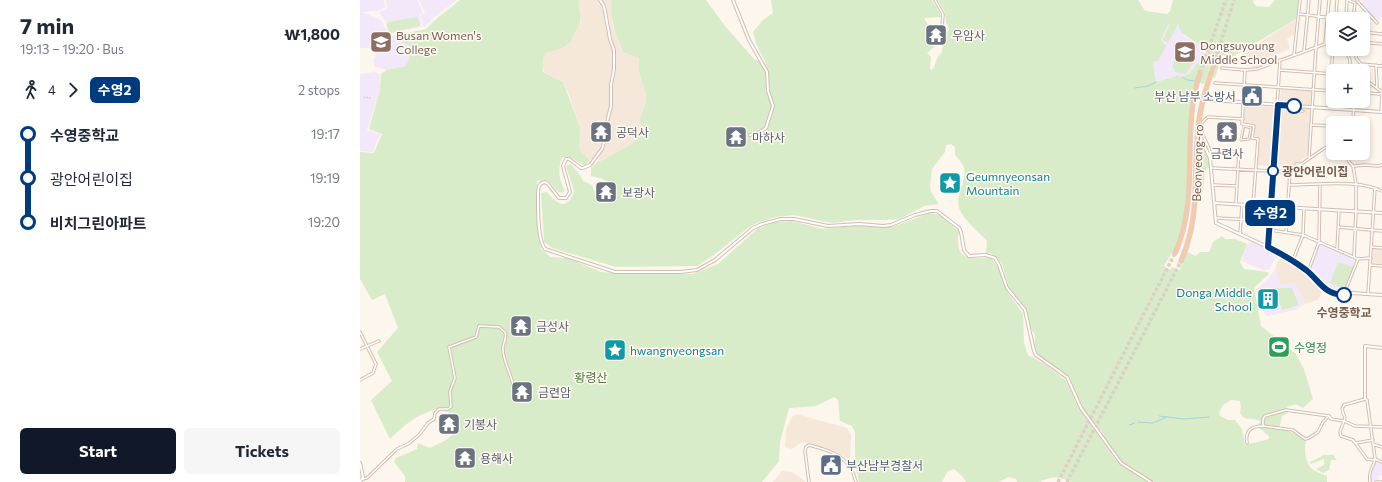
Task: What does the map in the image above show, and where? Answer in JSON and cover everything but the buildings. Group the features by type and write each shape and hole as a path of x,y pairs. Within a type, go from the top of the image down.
{"highway":[{"name":"Beonyeong-ro","path":"1181,261 1188,243 1194,220 1198,122 1214,64"},
{"name":"Beonyeong-ro","path":"1175,253 1182,237 1187,212 1191,121 1194,98 1200,73"}],"street":[{"path":"600,0 604,6 610,39 614,50 611,106 605,140 601,152 586,167 581,168 569,159 563,163 570,192 566,198 559,198 545,182 541,183 539,186 538,193 541,235 542,244 545,249 615,272 680,272 697,270 715,260 753,228 782,219 794,219 828,226 859,224 883,226 891,225 925,211 937,211 959,228 964,250 969,256 986,255 995,258 1008,288 1025,310 1036,355 1067,377 1081,408 1121,463 1151,482"},
{"path":"733,0 749,40 767,72 768,91 773,106 766,128 757,134 750,135"},
{"path":"935,0 943,14 942,27"},
{"path":"1294,55 1300,0"},
{"path":"1304,52 1310,0"},
{"path":"1310,158 1314,73 1320,0"},
{"path":"1328,12 1329,0"},
{"path":"1337,12 1338,0"},
{"path":"1347,12 1348,0 1355,3"},
{"path":"1354,12 1357,0 1376,23"},
{"path":"1298,14 1326,18"},
{"path":"1222,68 1245,70 1257,69 1304,52 1324,44 1326,27"},
{"path":"1370,33 1382,34"},
{"path":"1370,43 1382,44"},
{"path":"1356,56 1356,58 1361,64"},
{"path":"1268,247 1280,60"},
{"path":"1370,65 1382,66"},
{"path":"1376,65 1376,87"},
{"path":"1245,70 1242,124 1254,126 1252,138 1258,139 1253,205"},
{"path":"1280,70 1326,74"},
{"path":"1215,83 1326,90"},
{"path":"1211,100 1381,112 1382,92 1370,84"},
{"path":"1370,93 1382,94"},
{"path":"1354,110 1354,116"},
{"path":"1242,120 1208,117 1202,123 1203,138 1211,152 1210,158 1216,223 1268,247 1293,261 1308,272 1325,290 1335,295 1352,293 1382,295"},
{"path":"1311,125 1326,126"},
{"path":"1243,127 1251,128 1249,139 1241,140 1243,127"},
{"path":"1205,147 1210,158"},
{"path":"1211,168 1290,172 1326,148"},
{"path":"1226,151 1239,151 1236,204"},
{"path":"1348,160 1348,162 1354,166 1382,165"},
{"path":"1354,166 1356,184 1356,228 1354,257"},
{"path":"1286,232 1290,172"},
{"path":"1289,185 1356,184 1382,191"},
{"path":"1213,185 1237,186"},
{"path":"1308,272 1319,242 1320,185"},
{"path":"1368,294 1375,188"},
{"path":"1215,203 1382,213"},
{"path":"1240,234 1242,205"},
{"path":"1293,261 1303,235 1304,208"},
{"path":"1337,250 1339,210"},
{"path":"1216,218 1270,221"},
{"path":"1338,227 1382,230"},
{"path":"1269,230 1303,235 1358,259 1371,258"},
{"path":"1372,247 1382,248"},
{"path":"1344,295 1358,259"},
{"path":"1370,265 1382,266"},
{"path":"360,464 361,480 367,478 397,449 408,444 419,435 428,423 434,419 437,411 451,407 450,391 455,378 449,347 476,337 479,326 499,327 505,332 506,339 503,349 513,382 513,396"},
{"path":"360,332 375,360 375,369 371,375 360,380"},
{"path":"360,349 379,341"},
{"path":"1370,482 1369,472 1375,459 1367,400 1365,399 1365,346 1382,348"},
{"path":"1365,399 1344,405 1342,409 1345,418 1340,432 1341,436 1351,439 1356,443 1367,459 1375,459 1382,462"},
{"path":"1263,426 1263,419 1265,416 1286,410 1329,416 1331,419 1344,421 1355,426 1382,427"},
{"path":"1247,443 1246,437 1249,431 1253,427 1263,426 1293,430 1305,439 1309,438 1318,432 1322,422 1329,416"},
{"path":"1356,443 1373,440"},
{"path":"1373,444 1382,447"},
{"path":"808,482 805,451 806,447 810,445 840,456 852,468 856,482"},
{"path":"1376,482 1381,482"}],"shaded area":[{"name":"Busan Women's College","path":"360,0 384,0 385,7 378,11 362,12 381,20 388,34 410,46 409,58 406,66 387,70 375,67 373,61 377,50 371,48 360,48"},
{"path":"386,0 417,0 423,13 419,15 422,27 389,33 385,21 379,12 387,8"},
{"path":"419,0 457,0 434,17 425,27 423,26 420,16 425,13"},
{"path":"579,0 613,0 612,23 622,51 639,58 639,72 646,96 645,105 640,117 642,136 633,143 603,160 589,159 578,147 580,126 568,92 563,82 544,72 542,64 544,55 549,51 568,44 575,34 581,21 578,4"},
{"path":"1363,0 1382,0 1382,17 1376,22 1370,15 1370,12 1368,12 1360,3"},
{"path":"1295,20 1295,34 1287,39 1290,49 1274,56 1274,62 1253,68 1243,53"},
{"name":"Dongsuyoung Middle School","path":"1172,21 1178,25 1185,36 1208,51 1207,56 1204,55 1189,74 1182,77 1170,77 1156,82 1153,63 1166,46 1161,40"},
{"path":"375,72 380,75 380,90 367,130 380,134 373,152 360,151 360,74"},
{"path":"1281,89 1312,91 1309,154 1295,166 1274,165"},
{"path":"1245,105 1276,107 1272,166 1257,165 1260,138 1254,137 1255,124 1244,123"},
{"path":"1252,241 1280,254 1274,260 1269,270 1263,270 1242,261 1245,248 1249,242"},
{"path":"1319,244 1357,259 1343,293 1335,294 1326,290 1309,271"},
{"path":"1373,249 1382,249 1382,264 1372,263"},
{"path":"1284,257 1307,272 1323,290 1318,300 1305,304 1295,283 1282,285 1275,270 1277,262"},
{"path":"1275,270 1282,285 1295,283 1305,304 1295,310 1267,316 1256,289 1263,284"},
{"path":"797,414 847,428 851,435 850,460 835,451 802,442 792,449 785,447 786,429 792,417"},
{"path":"1375,460 1382,462 1382,475 1379,476 1378,481 1371,482 1370,472"},
{"path":"782,471 792,472 806,482 773,482"}],"green space":[{"name":"황령산","path":"460,0 579,0 580,23 578,28 568,44 546,54 543,63 543,72 563,82 580,127 579,147 582,153 590,160 585,166 572,159 563,157 559,169 561,183 565,190 563,193 546,180 537,181 536,215 539,240 541,249 551,257 568,258 601,272 625,274 693,274 718,264 758,228 776,222 792,221 823,229 853,226 892,227 930,213 940,215 959,232 958,241 961,253 970,258 991,258 999,269 1008,293 1023,314 1024,343 1028,355 1046,365 1067,381 1080,410 1116,460 1147,482 1072,482 1055,478 1039,482 1017,482 1016,479 1008,477 999,482 966,482 954,469 947,472 942,482 859,482 855,464 855,433 852,426 840,421 838,400 834,397 816,406 789,408 780,442 779,461 762,482 405,482 405,476 394,462 396,458 417,449 418,443 430,448 446,440 452,435 454,424 451,414 440,408 419,416 390,439 371,400 392,381 377,352 398,328 385,294 372,300 360,279 360,152 374,153 382,134 369,129 380,90 381,74 387,70 406,66 409,58 410,46 393,36 426,29"},
{"path":"612,0 706,0 725,26 754,59 766,64 756,43 753,32 762,21 773,13 771,0 932,0 941,17 924,18 930,28 928,36 934,37 935,46 927,53 931,57 930,69 932,70 937,58 942,52 943,39 949,29 946,22 945,13 938,0 1138,0 1145,11 1167,14 1170,11 1173,0 1254,0 1253,2 1256,6 1269,7 1275,0 1299,0 1296,19 1234,56 1231,57 1222,55 1215,78 1212,77 1216,64 1211,62 1205,83 1203,84 1199,82 1202,73 1197,72 1190,118 1185,219 1176,249 1174,249 1164,266 1170,270 1172,267 1179,271 1187,252 1196,256 1200,252 1209,252 1213,242 1222,236 1225,239 1235,239 1247,244 1240,262 1244,269 1268,272 1269,274 1254,288 1261,326 1296,354 1304,369 1313,399 1303,408 1296,404 1287,407 1288,413 1282,416 1279,429 1294,433 1306,441 1306,460 1314,470 1327,476 1327,482 1152,482 1122,462 1102,436 1102,432 1083,409 1068,377 1038,355 1034,349 1035,335 1030,327 1027,311 1009,287 1002,264 996,257 990,253 986,253 987,241 961,213 958,203 964,178 964,168 962,163 955,155 955,147 951,144 946,145 945,152 932,169 930,187 931,192 939,204 924,206 900,219 856,220 832,223 794,215 776,217 749,227 714,255 697,266 616,267 552,248 544,242 541,193 547,192 554,200 562,204 568,202 574,191 566,166 571,164 583,181 592,185 597,200 604,202 612,189 610,184 603,179 591,176 591,168 598,161 603,160 633,143 641,135 640,117 645,105 646,96 639,71 639,58 623,52 614,26 611,7","holes":["1171,22 1163,40 1168,43 1178,24 1181,32 1208,51 1207,55 1204,55 1189,74 1182,77 1176,76 1156,82 1153,63 1158,61 1166,46 1161,40","1231,400 1240,401 1240,413 1242,416 1260,421 1259,428 1269,436 1269,439 1245,445 1242,429 1235,420 1228,420 1220,416 1219,413 1223,405"]},
{"path":"417,17 420,24 419,26 391,33 389,31 387,25 388,22"},
{"path":"1178,51 1196,59 1186,74 1175,72 1175,69 1172,68"},
{"path":"1202,145 1209,157 1210,166 1205,171 1203,192 1199,192"},
{"path":"1338,262 1353,267 1345,289 1330,283"},
{"path":"1274,288 1292,288 1299,305 1282,310"},
{"path":"1324,455 1334,455 1337,460 1331,460 1329,470 1323,473 1316,469 1324,465 1324,459 1311,464 1310,462"}],"waterway":[{"path":"1182,77 1187,80 1195,81"},
{"path":"1135,88 1148,86 1156,82"},
{"path":"1159,416 1184,419 1209,417"},
{"path":"1138,422 1153,423 1167,417"},
{"path":"1129,425 1135,423"}],"tunnel":[{"path":"1200,73 1226,0"},
{"path":"1214,64 1234,0"},
{"path":"364,97 371,98"},
{"path":"1058,482 1175,253"},
{"path":"1067,482 1181,261"}],"bus line":[{"name":"수영2","path":"1294,106 1278,105 1268,247 1284,255 1308,272 1325,290 1335,295 1344,295"}],"place":[{"name":"우암사","path":"936,35"},
{"name":"Busan Women's College","path":"381,42"},
{"name":"Dongsuyoung Middle School","path":"1185,52"},
{"name":"부산 남부 소방서","path":"1252,96"},
{"name":"공덕사","path":"601,132"},
{"name":"금련사","path":"1227,132"},
{"name":"마하사","path":"736,137"},
{"name":"광안어린이집","path":"1273,171"},
{"name":"Geumnyeonsan Mountain","path":"950,183"},
{"name":"보광사","path":"606,192"},
{"name":"수영중학교","path":"1344,295"},
{"name":"Donga Middle School","path":"1268,299"},
{"name":"금성사","path":"521,326"},
{"name":"수영정","path":"1279,347"},
{"name":"hwangnyeongsan","path":"615,350"},
{"name":"금련암","path":"522,392"},
{"name":"기봉사","path":"449,424"},
{"name":"용해사","path":"465,458"},
{"name":"부산남부경찰서","path":"831,465"}]}
